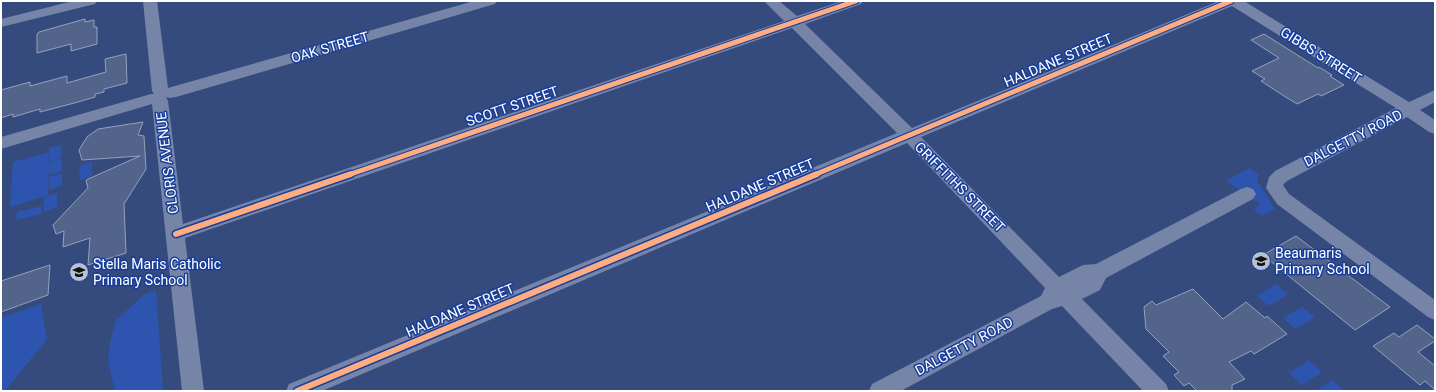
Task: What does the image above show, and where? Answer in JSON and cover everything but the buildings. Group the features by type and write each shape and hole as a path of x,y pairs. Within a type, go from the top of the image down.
{"street":[{"path":"1,23 90,1"},
{"name":"CLORIS AVENUE","path":"150,1 193,391"},
{"name":"OAK STREET","path":"1,143 490,1"},
{"name":"GRIFFITHS STREET","path":"770,1 812,38 910,136 1058,294 1158,391"},
{"name":"SCOTT STREET","path":"176,234 856,1"},
{"name":"GIBBS STREET","path":"1232,1 1408,109 1435,128"},
{"name":"HALDANE STREET","path":"297,391 1232,1"},
{"name":"DALGETTY ROAD","path":"1435,95 1281,176 1275,180 1274,184 1276,191 1283,200 1435,311"},
{"name":"DALGETTY ROAD","path":"880,391 1058,294 1093,284 1100,272 1247,194"}],"shaded area":[{"path":"61,145 62,157 50,161 49,148"},
{"path":"49,152 48,195 10,207 13,162"},
{"path":"61,158 62,171 49,175 49,162"},
{"path":"92,162 92,176 80,180 79,166"},
{"path":"1249,168 1259,175 1257,181 1275,209 1262,216 1254,209 1260,204 1226,181"},
{"path":"62,173 62,186 49,190 49,177"},
{"path":"57,193 57,207 44,212 44,197"},
{"path":"42,206 41,214 16,220 17,212"},
{"path":"1276,284 1288,294 1269,306 1257,296"},
{"path":"156,290 163,391 115,391 108,361 110,343 116,320 145,294"},
{"path":"41,304 47,339 5,391 1,391 1,318"},
{"path":"1302,307 1315,317 1296,329 1283,318"},
{"path":"1309,360 1322,372 1302,385 1289,373"},
{"path":"1332,380 1344,391 1316,391"}],"cycle path":[{"path":"176,234 856,1"},
{"path":"297,391 1231,1"}],"place":[{"name":"Beaumaris Primary School","path":"1261,261"},
{"name":"Stella Maris Catholic Primary School","path":"79,272"}]}
